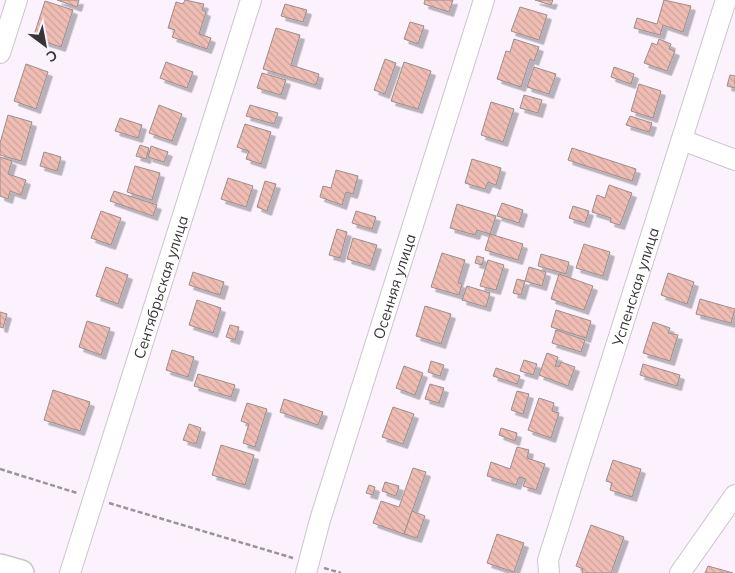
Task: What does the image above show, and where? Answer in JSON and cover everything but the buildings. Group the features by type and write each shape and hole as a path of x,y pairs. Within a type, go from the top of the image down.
{"main road":[{"path":"0,567 21,573"}],"street":[{"path":"0,53 17,0"},
{"name":"Сентябрьская улица","path":"70,573 251,0"},
{"name":"Осенняя улица","path":"308,568 320,520 484,0"},
{"name":"Успенская улица","path":"549,573 548,560 726,0"},
{"path":"682,140 735,160"},
{"path":"680,573 735,495"}],"path":[{"path":"0,469 308,568 341,573"}]}
